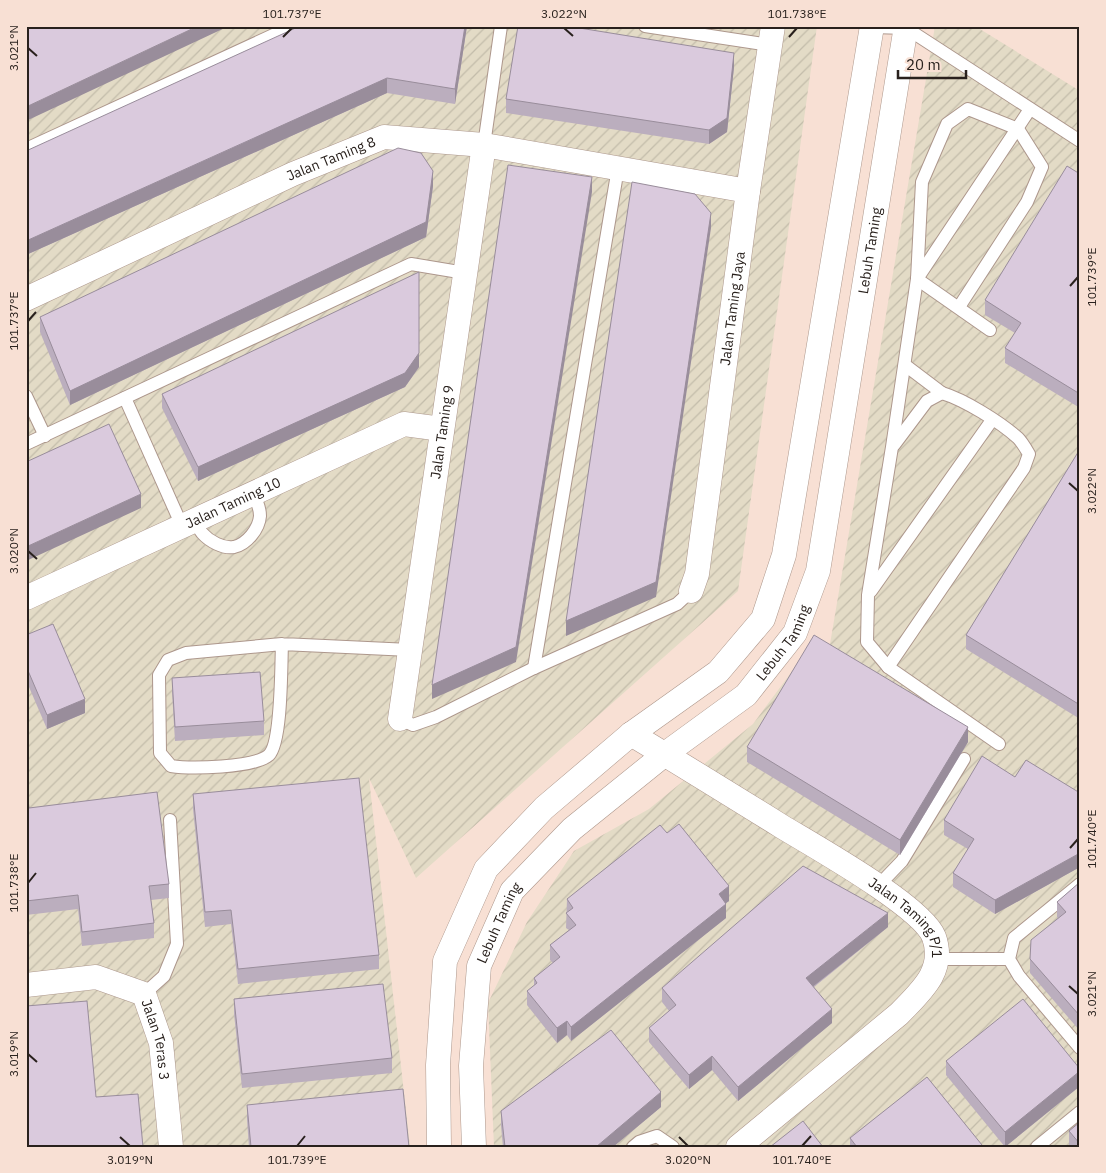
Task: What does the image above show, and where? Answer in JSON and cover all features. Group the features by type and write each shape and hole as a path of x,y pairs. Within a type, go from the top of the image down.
{"street":[{"name":"Lebuh Taming","path":"439,1147 438,1065 445,961 486,869 544,808 631,734 718,672 762,619 784,555 872,26"},
{"name":"Lebuh Taming","path":"474,1147 471,1066 479,966 512,891 572,829 665,754 746,695 795,634 818,571 906,27"},
{"name":"Jalan Taming Jaya","path":"692,591 697,574 748,191 772,36"},
{"name":"Jalan Taming 8","path":"26,299 293,174 384,136 484,145 748,191"},
{"name":"Jalan Taming 9","path":"400,719 484,145"},
{"name":"Jalan Taming 10","path":"26,598 404,424 442,429"},
{"name":"Jalan Taming P/1","path":"631,734 878,886 919,918 933,936 938,959 931,980 899,1014 738,1147"},
{"name":"Jalan Teras 3","path":"26,985 96,977 144,994 160,1043 171,1147"}],"lane":[{"path":"26,149 293,26"},
{"path":"484,145 500,26"},
{"path":"645,26 772,36"},
{"path":"872,26 906,27 1080,141"},
{"path":"959,308 1027,202 1042,167 1018,129 968,109 947,124 922,182 917,279 868,595 867,642 888,667 998,744"},
{"path":"917,279 1030,109"},
{"path":"534,668 618,168"},
{"path":"26,444 412,264 465,273"},
{"path":"917,279 990,330"},
{"path":"888,667 1024,468 1029,454 1019,439 957,398 942,394 905,365"},
{"path":"892,447 927,401 942,394"},
{"path":"26,396 45,436"},
{"path":"125,398 188,523 210,540 223,546 234,546 251,536 260,517 259,506 253,494"},
{"path":"868,595 992,420"},
{"path":"400,719 413,725 436,717 534,668 677,604 692,591"},
{"path":"282,644 277,736 270,754 253,763 187,768 170,766 160,753 159,675 168,660 186,653 282,644 410,650"},
{"path":"878,886 902,861 964,759"},
{"path":"144,994 164,976 177,944 170,820"},
{"path":"1080,884 1014,938 1009,959 1019,976 1080,1048"},
{"path":"938,959 1009,959"},
{"path":"1036,1147 1080,1112"},
{"path":"634,1147 639,1142 657,1136 673,1147"}],"shaded area":[{"path":"26,26 817,26 738,591 416,878 369,778 410,1147 26,1147"},
{"path":"935,26 975,26 1080,91 1080,1147 494,1147 488,1003 527,922 574,851 649,809 753,724 813,643 829,650"}],"building":[{"path":"26,26 198,26 26,107"},
{"path":"300,26 465,26 455,89 387,78 26,241 26,151"},
{"path":"518,26 567,26 734,53 727,118 709,130 506,99"},
{"path":"398,148 421,153 433,171 426,222 70,391 40,317"},
{"path":"508,165 592,177 516,647 432,685"},
{"path":"1067,166 1080,174 1080,394 1005,348 1021,323 985,300"},
{"path":"632,182 695,194 711,213 656,582 566,621"},
{"path":"419,272 419,353 405,373 198,467 162,394"},
{"path":"109,424 141,494 26,547 26,462"},
{"path":"1080,449 1080,705 966,635"},
{"path":"53,624 85,699 47,715 26,666 26,635"},
{"path":"814,635 968,727 900,840 747,747"},
{"path":"260,672 264,721 175,727 172,678"},
{"path":"982,756 1015,777 1026,760 1080,793 1080,853 995,900 953,873 974,839 944,820"},
{"path":"359,778 379,955 238,969 231,910 205,912 193,794"},
{"path":"26,791 29,808 157,792 169,884 149,886 154,923 82,932 78,895 26,901"},
{"path":"679,824 729,886 719,894 726,904 571,1027 567,1021 557,1028 527,991 537,983 534,978 560,957 550,945 576,925 566,913 573,908 567,899 660,825 667,833"},
{"path":"803,866 888,913 806,978 832,1009 738,1087 712,1056 689,1075 649,1028 676,1005 662,988"},
{"path":"1080,882 1080,1016 1030,959 1031,940 1066,912 1057,902"},
{"path":"383,984 392,1058 242,1074 234,999"},
{"path":"1023,999 1080,1071 1005,1132 946,1061"},
{"path":"87,1001 96,1097 138,1094 143,1147 26,1147 26,1006"},
{"path":"611,1030 661,1092 596,1147 505,1147 501,1111"},
{"path":"927,1077 982,1145 980,1147 857,1147 850,1138"},
{"path":"403,1089 409,1147 251,1147 247,1105"},
{"path":"803,1121 823,1147 770,1147"},
{"path":"1080,1122 1080,1144 1069,1131"}]}
